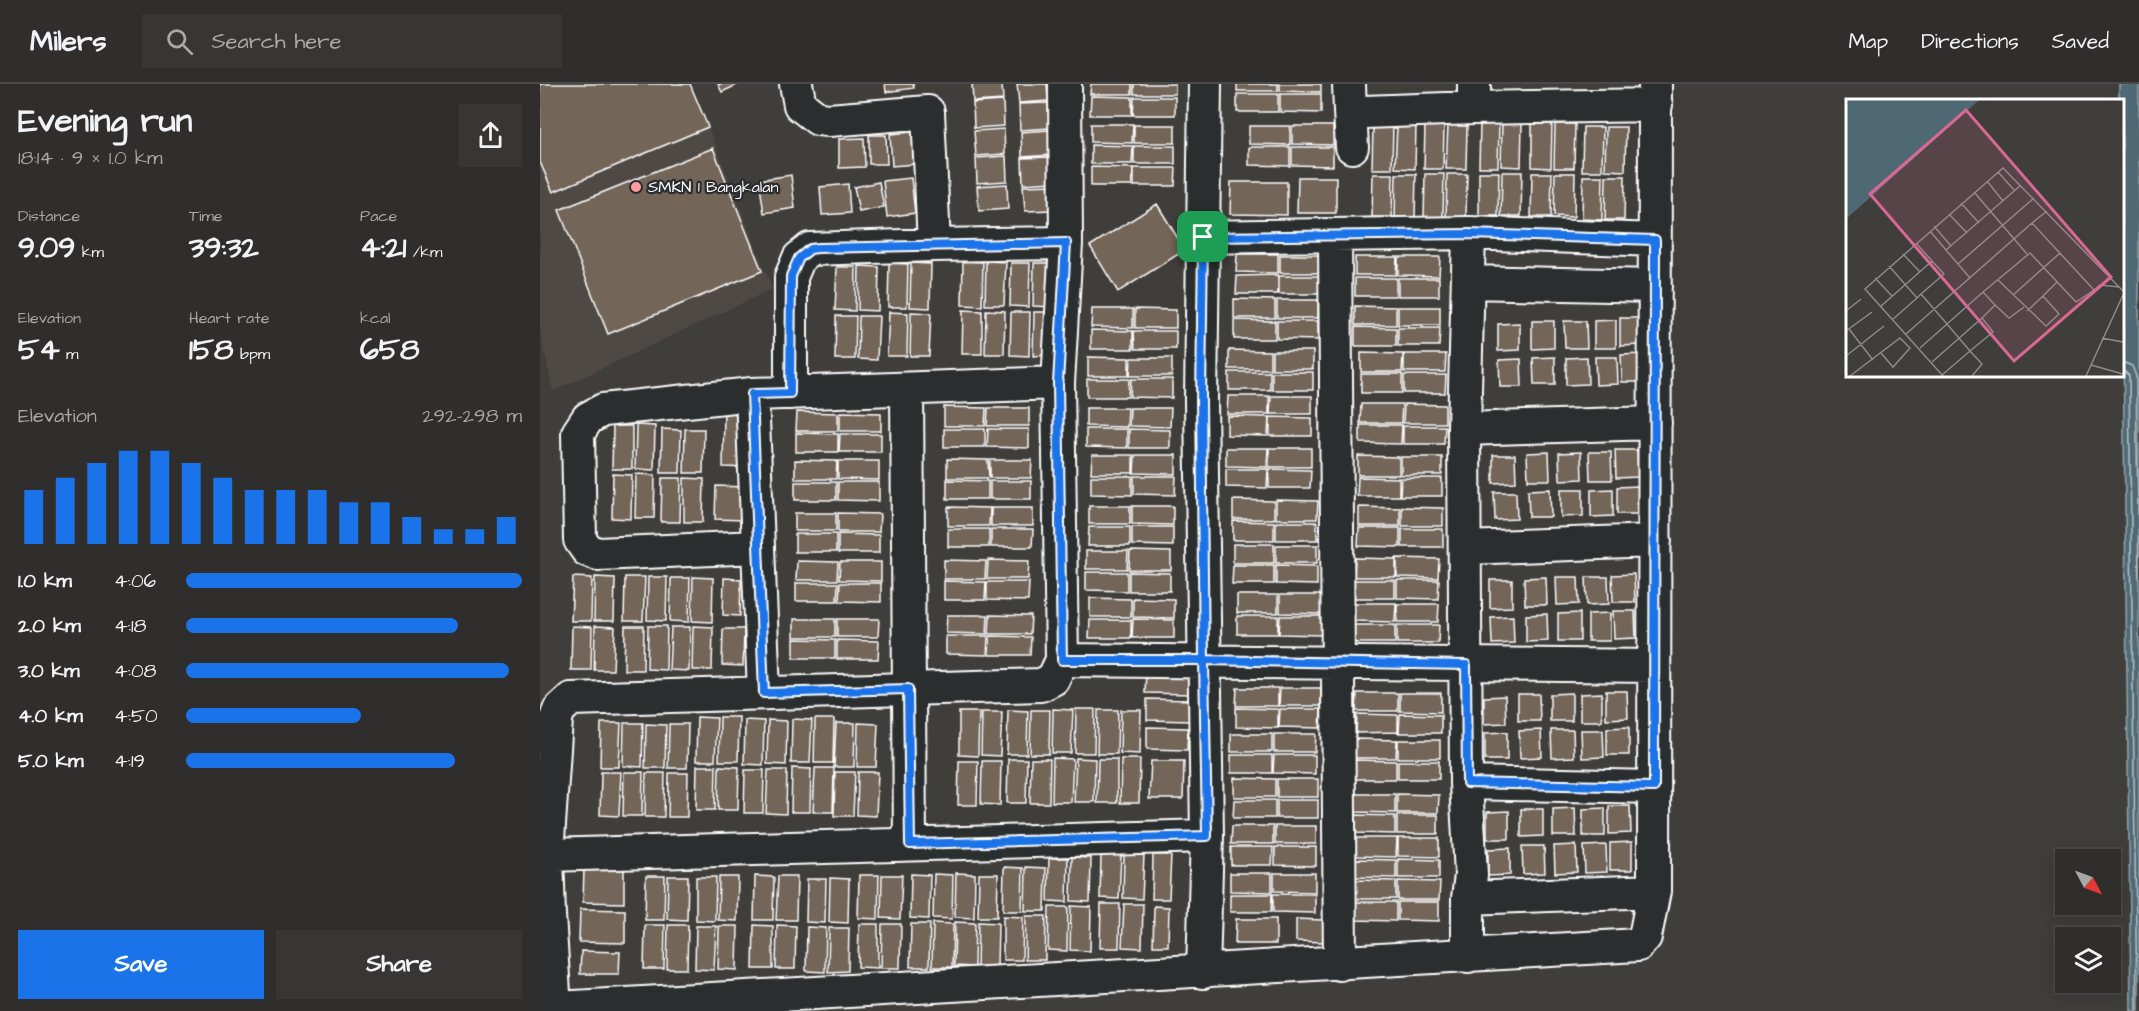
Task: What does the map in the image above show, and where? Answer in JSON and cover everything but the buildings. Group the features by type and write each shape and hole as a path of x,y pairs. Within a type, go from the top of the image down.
{"street":[{"path":"796,84 800,105 818,119 929,98 934,245"},
{"path":"1065,84 1066,243 1058,383 1062,660 1053,679 1041,685 577,698 565,703 556,719 548,855 545,921 548,1009 1638,945 1645,937 1653,891 1655,95 1350,98 1352,147"},
{"path":"1203,972 1207,836 1201,401 1205,84"},
{"path":"1203,237 1469,234 1655,240"},
{"path":"1468,956 1468,898 1471,875 1467,783 1464,429 1469,234"},
{"path":"1335,235 1340,662 1340,963"},
{"path":"790,393 791,276 799,258 810,249 1066,243"},
{"path":"1468,282 1655,286"},
{"path":"759,547 598,554 587,550 580,540 578,433 588,418 603,410 752,394 1058,383"},
{"path":"907,389 910,844"},
{"path":"752,394 764,693"},
{"path":"1464,429 1655,423"},
{"path":"1465,548 1655,541"},
{"path":"1062,660 1654,666"},
{"path":"1467,783 1654,787"},
{"path":"548,855 1207,836"},
{"path":"1468,898 1653,891"}],"shaded area":[{"name":"SMKN 1 Bangkalan","path":"540,84 691,84 772,289 553,391 540,330"}],"water":[{"path":"2119,84 2139,84 2139,1011 2131,1011 2123,376 2124,99 2119,99"}],"place":[{"name":"SMKN 1 Bangkalan","path":"636,187"}],"route":[{"path":"1203,237 1201,401 1204,660 1062,660 1058,383 1066,243 818,248 810,249 799,258 793,266 791,276 790,393 752,394 764,693 908,689 910,844 1207,836 1204,660 1466,665 1467,783 1654,787 1655,240 1469,234 1203,237"}]}
